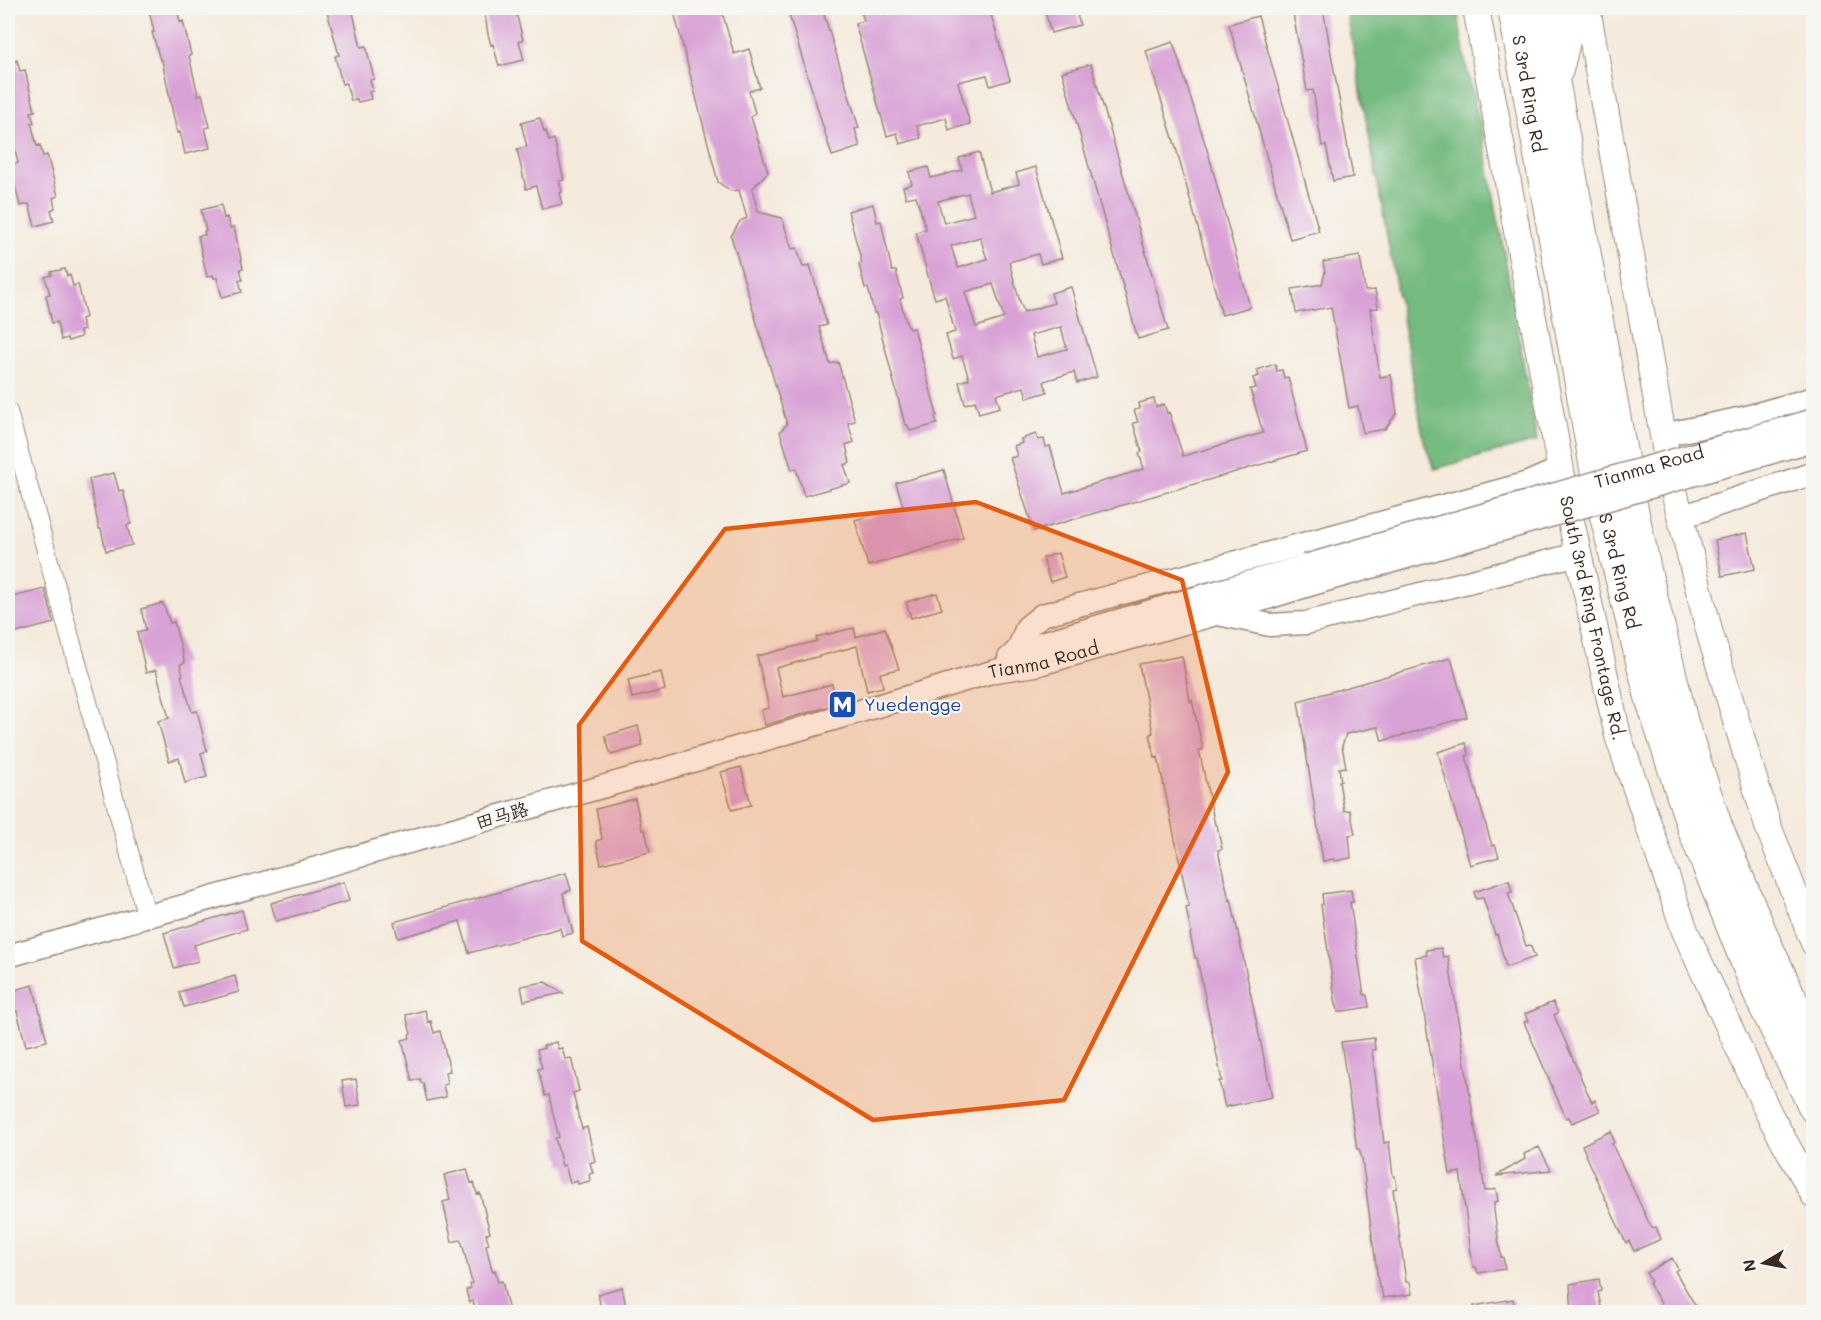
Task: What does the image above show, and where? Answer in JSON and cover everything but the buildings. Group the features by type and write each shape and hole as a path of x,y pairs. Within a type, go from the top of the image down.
{"highway":[{"name":"S 3rd Ring Rd","path":"1513,8 1603,507 1650,697 1693,830 1754,949 1814,1047"},
{"name":"S 3rd Ring Rd","path":"1542,8 1629,486 1647,575 1680,711 1754,949 1761,1000 1814,1108"},
{"path":"1555,82 1573,8"}],"main road":[{"name":"South 3rd Ring Frontage Rd.","path":"1476,8 1560,469 1618,736 1685,931 1769,1114 1814,1195"},
{"path":"1587,8 1663,435 1681,517 1710,634 1768,826 1814,943"}],"street":[{"path":"1663,435 1743,418 1814,398"},
{"path":"8,412 147,917"},
{"name":"Tianma Road","path":"995,671 1036,665 1216,614 1307,575 1814,420"},
{"name":"Tianma Road","path":"995,671 1018,650 1814,440"},
{"path":"1018,650 1027,627 1042,615 1528,483 1560,469"},
{"path":"1681,517 1814,473"},
{"path":"1216,614 1270,625 1306,623 1578,554"},
{"name":"田马路","path":"8,956 680,765 995,671"}],"highlighted area":[{"path":"976,502 1182,580 1228,772 1064,1100 873,1120 582,941 579,725 725,529"}],"green space":[{"path":"1346,8 1457,8 1466,66 1482,132 1537,441 1434,469 1424,441"}],"place":[{"name":"Yuedengge","path":"843,705"}]}
